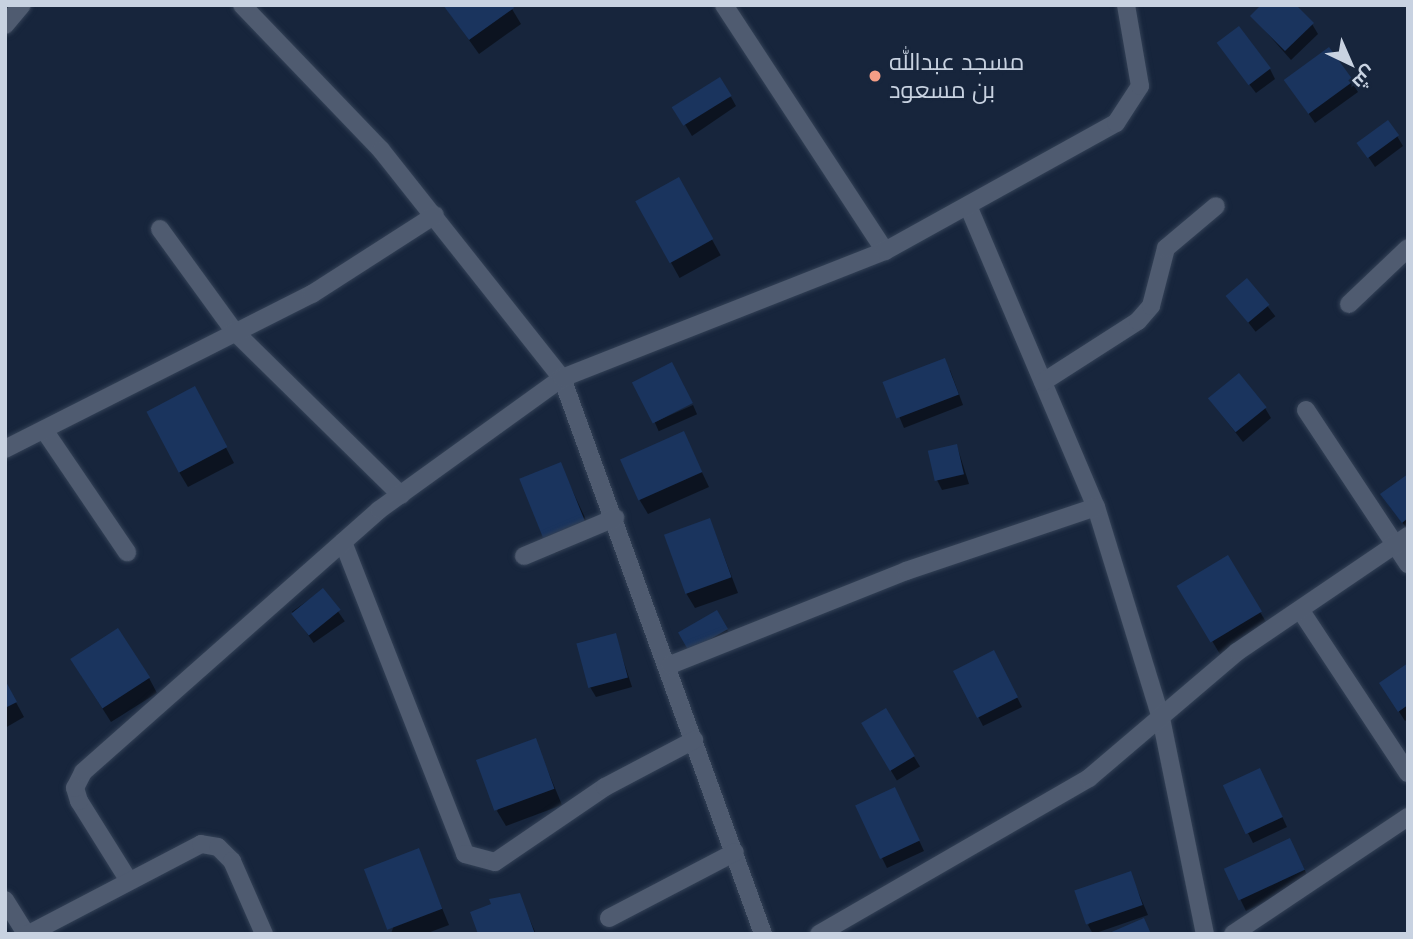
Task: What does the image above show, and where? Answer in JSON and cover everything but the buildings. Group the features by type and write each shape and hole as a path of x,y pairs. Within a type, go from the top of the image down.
{"street":[{"path":"5,25 22,5"},
{"path":"242,5 299,59 435,215 562,378 670,665 763,934"},
{"path":"724,5 885,251"},
{"path":"128,881 79,801 76,782 343,542 401,495 562,378 885,251 969,208 1129,111 1139,68 1126,5"},
{"path":"1043,382 1138,321 1151,306 1166,248 1216,206"},
{"path":"969,208 1096,507 1161,718 1205,934"},
{"path":"5,449 354,271 435,215"},
{"path":"160,229 234,331 401,495"},
{"path":"1349,304 1408,248"},
{"path":"1306,410 1401,541 1408,564"},
{"path":"44,430 127,552"},
{"path":"670,665 906,571 1096,507"},
{"path":"524,556 615,519"},
{"path":"819,934 1088,778 1237,652 1401,541"},
{"path":"343,542 465,854 495,862 605,786 694,740"},
{"path":"1301,611 1408,773"},
{"path":"1233,934 1408,817"},
{"path":"5,900 27,934 188,846 218,847 232,861 264,934"},
{"path":"609,918 735,852"}],"place":[{"name":"مسجد عبدالله بن مسعود","path":"875,76"}]}
